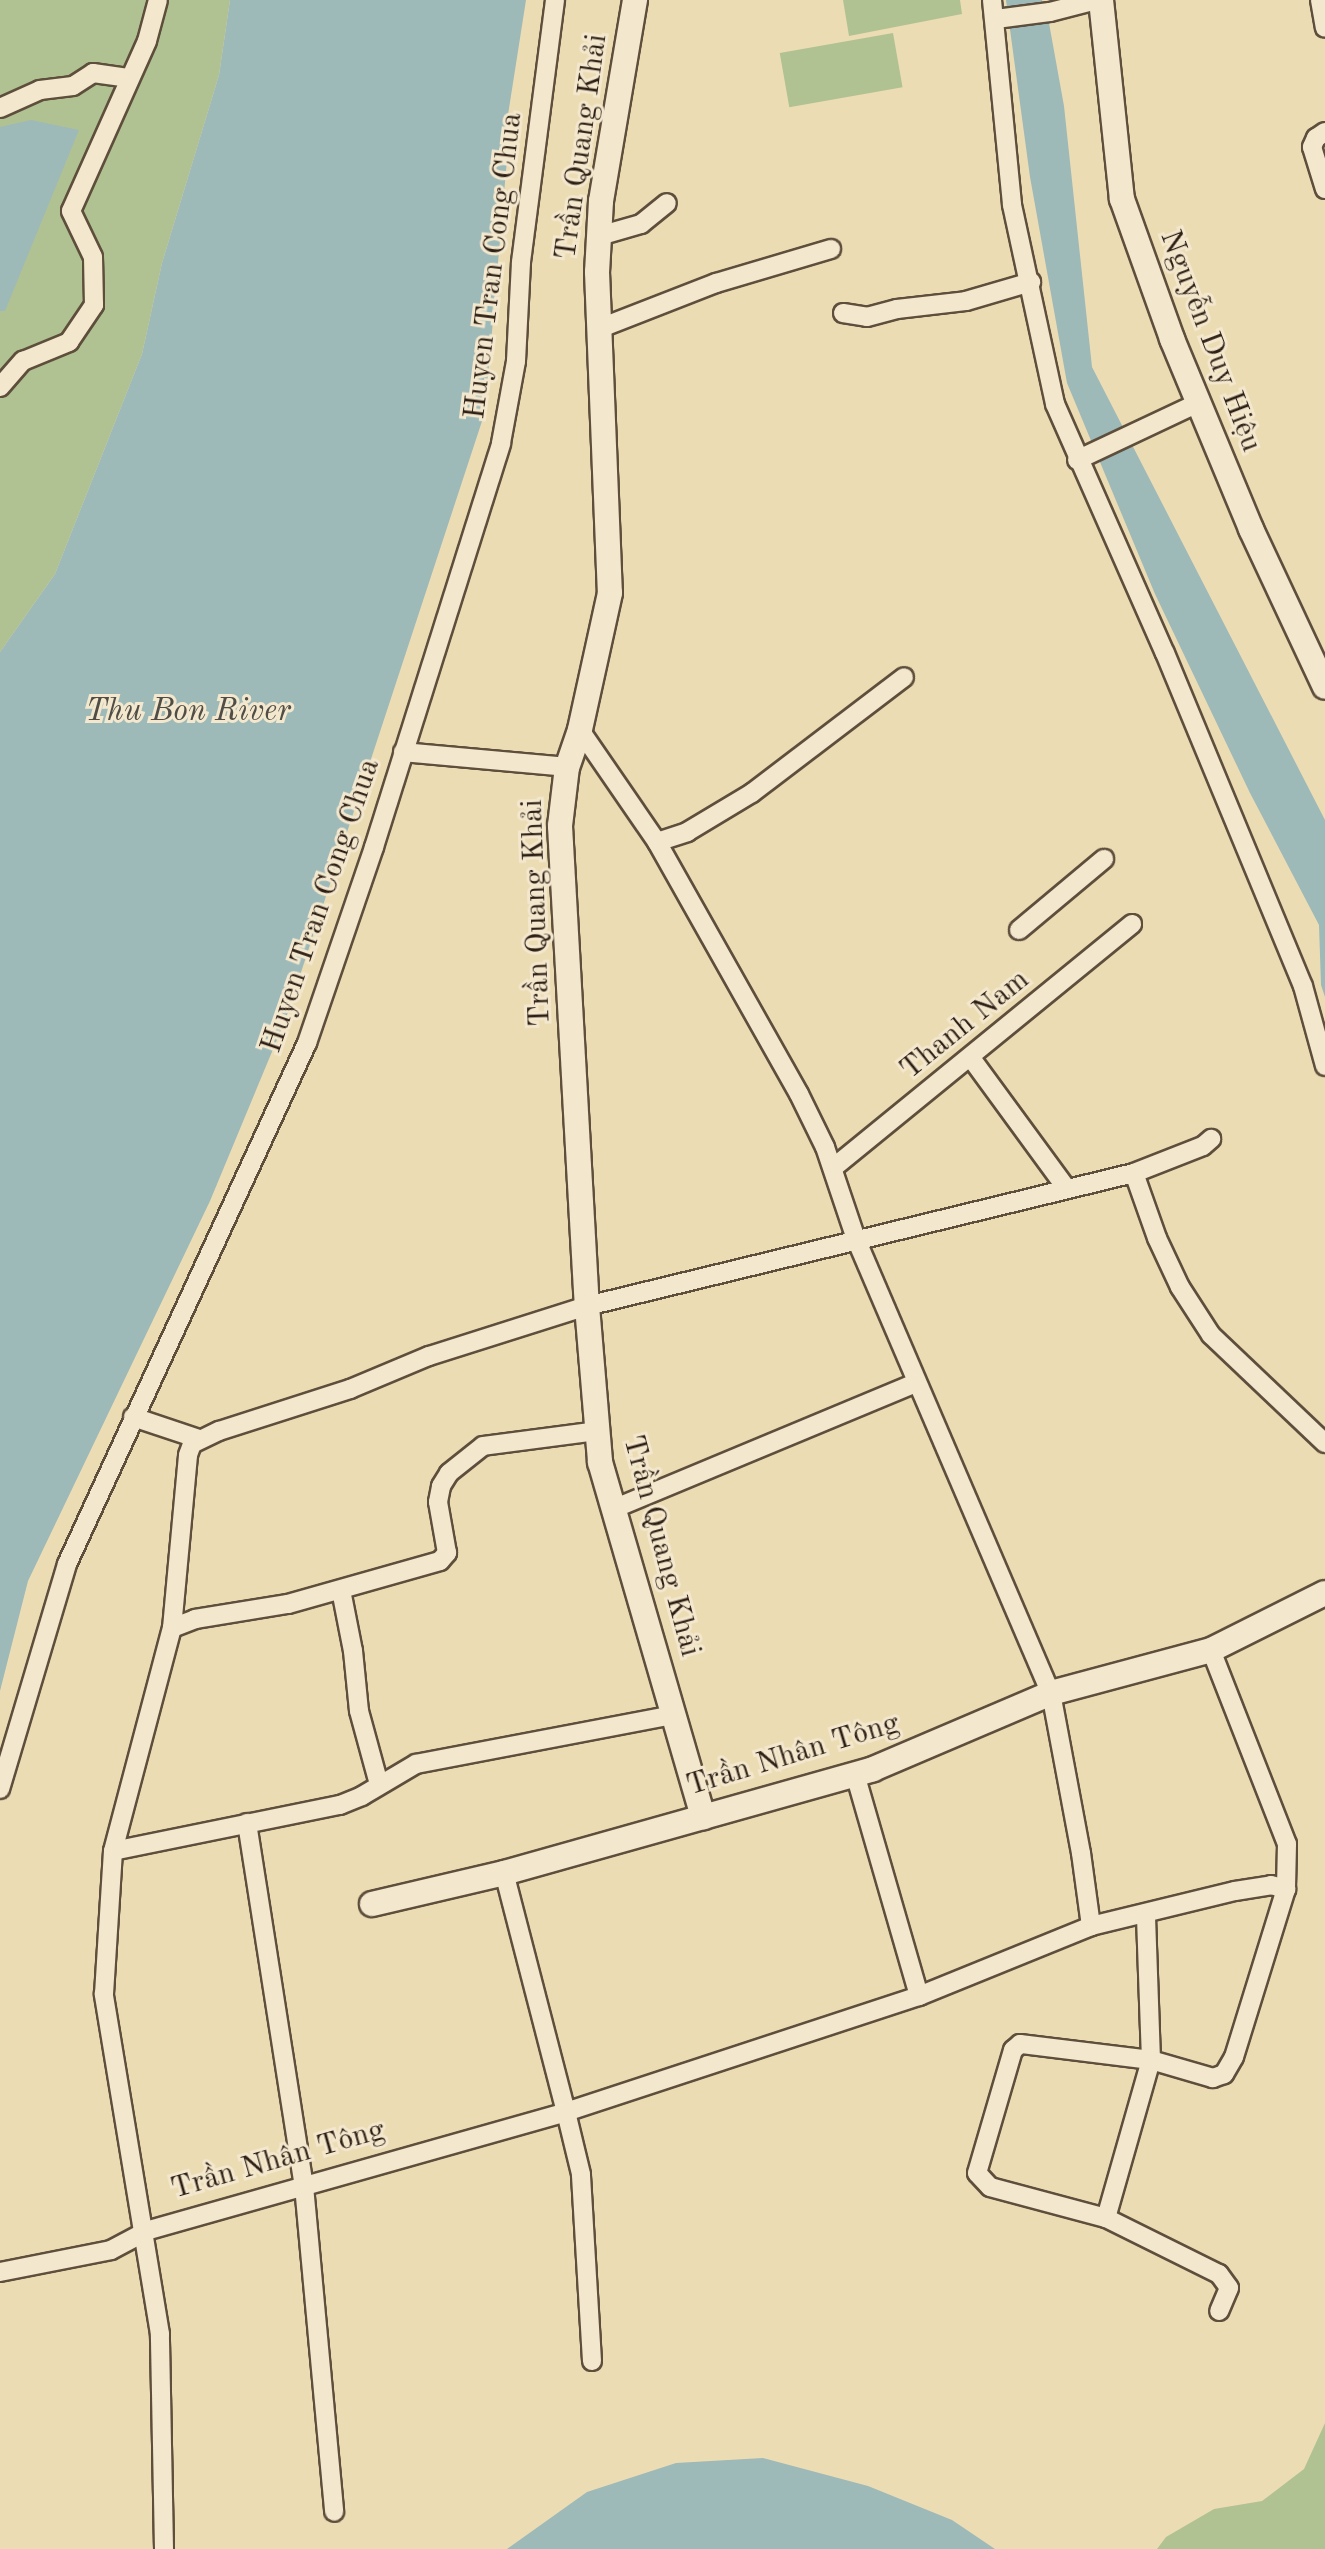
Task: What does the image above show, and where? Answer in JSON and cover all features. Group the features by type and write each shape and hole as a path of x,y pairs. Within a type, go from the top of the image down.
{"street":[{"path":"0,387 23,361 69,342 94,305 93,257 71,211 147,41 158,0"},
{"name":"Huyen Tran Cong Chua","path":"0,1789 67,1564 307,1043 501,443 516,361 521,262 555,0"},
{"name":"Trần Quang Khải","path":"635,0 601,201 599,236 598,329 610,593 580,730 567,767 560,826 587,1306 600,1462 703,1817"},
{"path":"992,0 1000,19 1012,205 1055,404 1077,460 1165,653 1303,986 1325,1066"},
{"path":"1000,19 1050,12 1099,0"},
{"name":"Nguyễn Duy Hiệu","path":"1099,0 1122,199 1198,403 1251,529 1325,687"},
{"path":"1320,0 1325,28"},
{"path":"0,108 40,90 73,86 93,73 130,78"},
{"path":"1325,132 1316,138 1312,147 1325,189"},
{"path":"599,236 641,224 667,203"},
{"path":"598,329 716,283 831,249"},
{"path":"843,313 867,317 897,309 966,301 1031,282"},
{"path":"1077,460 1198,403"},
{"path":"657,842 687,832 752,793 904,677"},
{"path":"580,730 657,842 799,1094 833,1168 856,1239 915,1383 1051,1693 1081,1853 1091,1926"},
{"path":"403,752 567,767"},
{"path":"1019,930 1104,859"},
{"name":"Thanh Nam","path":"833,1168 1132,924"},
{"path":"971,1058 1066,1188"},
{"path":"133,1417 199,1439 350,1389 429,1356 587,1306 1134,1173 1203,1146 1211,1139"},
{"path":"1134,1173 1157,1238 1180,1287 1211,1335 1325,1443"},
{"path":"613,1509 915,1383"},
{"path":"172,1628 195,1619 288,1604 446,1557 438,1502 441,1486 449,1473 483,1446 597,1431"},
{"path":"146,2231 104,1994 113,1851 172,1628 188,1455 199,1439"},
{"path":"341,1590 353,1651 359,1711 379,1784"},
{"name":"Trần Nhân Tông","path":"372,1904 504,1873 855,1774 1051,1693 1211,1650 1325,1593"},
{"path":"1211,1650 1287,1844 1286,1889 1234,2057 1224,2074 1213,2078 1151,2060 1020,2044 1013,2050 977,2173 990,2187 1106,2218 1219,2274 1229,2288 1219,2311"},
{"path":"113,1851 340,1805 362,1796 416,1764 673,1715"},
{"path":"855,1774 919,1996"},
{"path":"247,1823 304,2186 334,2512"},
{"path":"504,1873 581,2174 592,2361"},
{"name":"Trần Nhân Tông","path":"0,2272 111,2250 146,2231 566,2112 919,1996 1091,1926 1235,1891 1271,1885 1286,1889"},
{"path":"1106,2218 1151,2060 1146,1915"},
{"name":"Trần Nhân Tông","path":"146,2231 160,2334 164,2549"}],"green space":[{"path":"0,0 230,0 219,75 162,263 142,354 55,574 0,652"},
{"path":"843,0 960,0 962,14 849,36"},
{"path":"893,33 903,87 789,107 780,53"},
{"path":"1325,2423 1325,2549 1157,2549 1166,2537 1214,2509 1262,2501 1304,2469"}],"water":[{"name":"Thu Bon River","path":"230,0 526,0 505,134 508,148 485,412 286,1018 210,1201 28,1581 0,1691 0,652 55,574 142,354 162,263 219,75"},
{"path":"1006,0 1042,0 1049,23 1064,106 1092,367 1325,820 1325,997 1321,985 1319,925 1250,793 1155,594 1067,383 1030,177"},
{"path":"31,120 79,130 5,311 0,311 0,127"},
{"path":"763,2458 868,2486 952,2520 995,2549 507,2549 587,2492 676,2463"}]}
